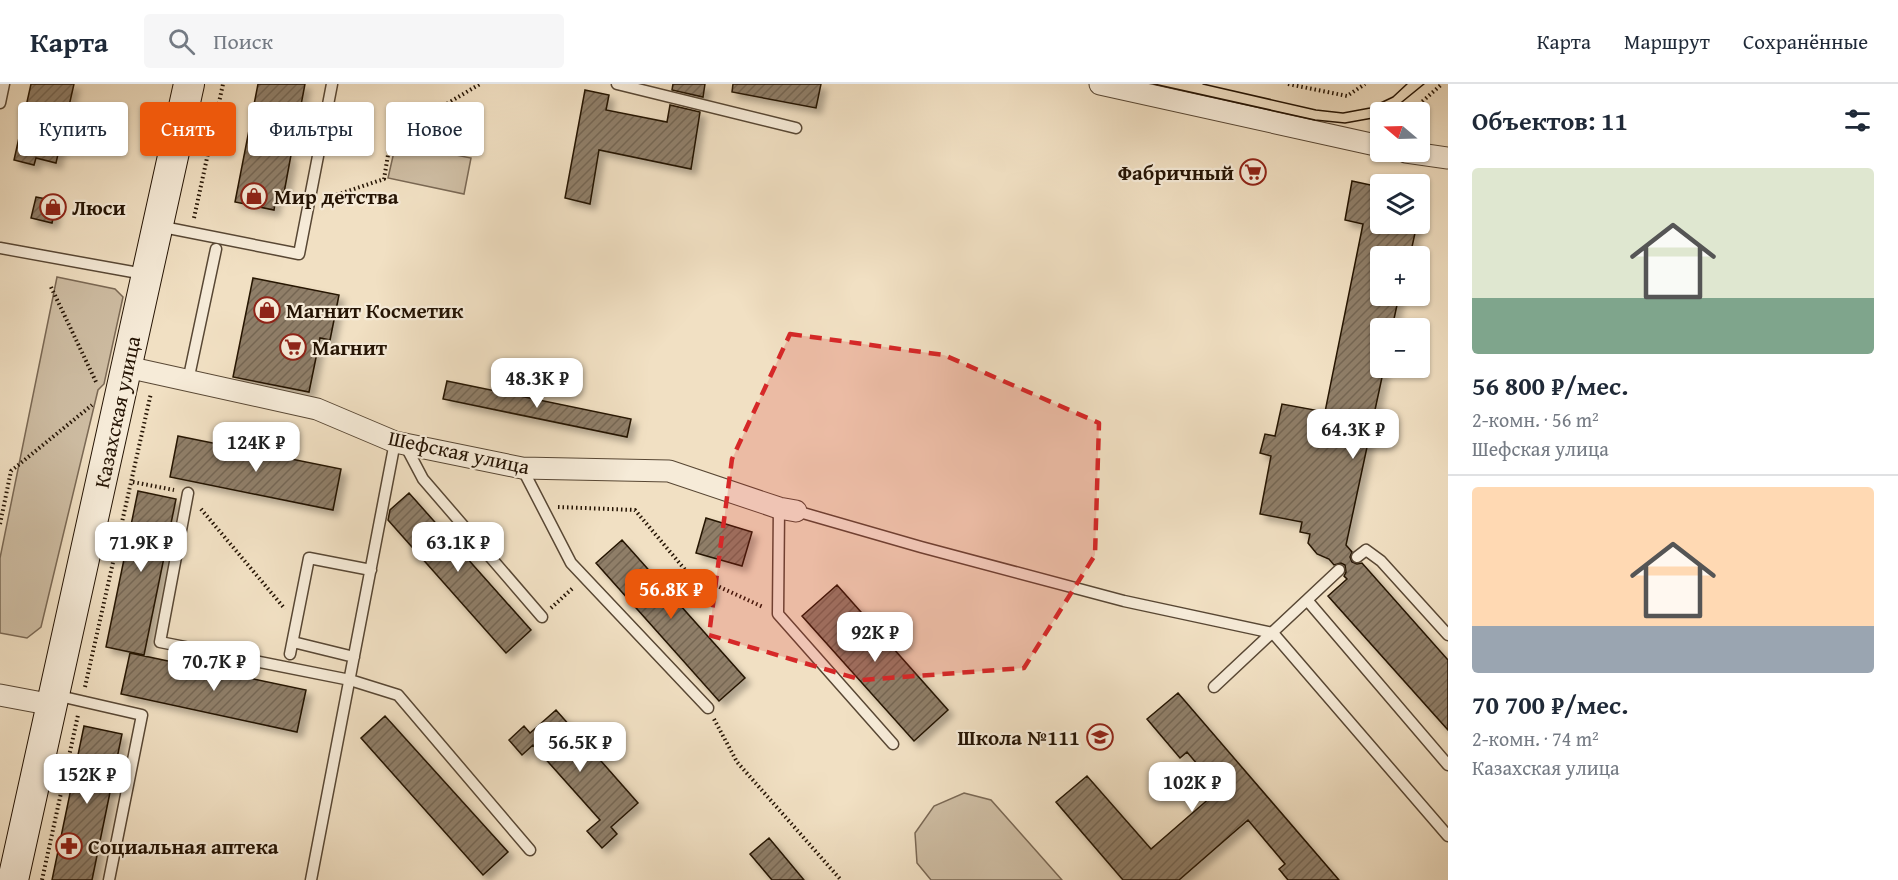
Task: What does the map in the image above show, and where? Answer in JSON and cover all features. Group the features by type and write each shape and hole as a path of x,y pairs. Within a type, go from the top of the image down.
{"main road":[{"name":"Казахская улица","path":"13,880 63,701 127,367 189,84"}],"street":[{"path":"1100,84 1370,144"},
{"path":"1430,156 1448,158"},
{"name":"Шефская улица","path":"127,367 317,409 400,442 522,468 669,471 787,509"},
{"path":"0,695 63,701"}],"lane":[{"path":"0,103 4,84"},
{"path":"158,226 299,254 332,84"},
{"path":"617,84 796,128"},
{"path":"0,248 147,275"},
{"path":"189,381 216,249"},
{"path":"311,880 371,570 400,442"},
{"path":"400,442 423,479 542,617"},
{"path":"522,468 571,562 708,708"},
{"path":"188,493 160,642 350,680 398,695 530,850"},
{"path":"893,744 778,614 787,509 1124,601 1273,633 1448,836"},
{"path":"1357,557 1366,550 1381,561 1448,635"},
{"path":"290,654 309,558 371,570"},
{"path":"1214,687 1339,570"},
{"path":"1306,600 1448,765"},
{"path":"293,642 354,657"},
{"path":"63,701 142,715 109,880"}],"path":[{"path":"191,233 223,84"},
{"path":"309,204 384,179 391,137 480,84"},
{"path":"1288,84 1347,96 1365,84"},
{"path":"1422,102 1442,84"},
{"path":"51,287 98,386"},
{"path":"42,880 63,701 133,482 155,375"},
{"path":"0,524 11,471 93,403"},
{"path":"133,482 188,493 296,622"},
{"path":"542,507 634,510 687,572 778,614"},
{"path":"542,617 585,577"},
{"path":"708,708 737,762 841,880"}],"highlighted area":[{"path":"790,334 944,355 1099,423 1095,555 1024,668 862,680 709,635 732,459"}],"shaded area":[{"path":"393,156 471,158 464,194 388,178"},
{"path":"57,277 115,289 123,297 104,384 98,390 41,627 27,638 0,633 0,558"},
{"path":"964,793 991,800 1062,880 931,880 917,863 915,833 934,806"}],"building":[{"path":"31,84 74,84 70,102 27,102"},
{"path":"258,84 305,84 302,102 254,102"},
{"path":"673,84 705,84 703,97 672,90"},
{"path":"733,84 821,84 816,108 732,92"},
{"path":"585,90 609,95 606,110 667,122 670,105 700,112 691,169 599,150 590,204 565,198"},
{"path":"248,135 248,156 291,156 284,193 277,191 274,210 235,202"},
{"path":"18,142 18,156 58,156 56,163 36,158 34,165 14,160"},
{"path":"1352,181 1370,185 1370,234 1415,234 1412,246 1370,246 1370,306 1397,306 1394,318 1370,318 1370,378 1382,378 1346,545 1352,552 1350,557 1352,562 1362,563 1448,660 1448,730 1328,596 1347,579 1344,576 1345,565 1341,563 1334,565 1329,559 1317,554 1308,543 1310,534 1300,532 1302,522 1260,514 1271,456 1260,453 1265,434 1275,436 1282,404 1325,412 1363,224 1345,220"},
{"path":"36,197 57,201 52,223 31,218"},
{"path":"253,278 339,295 330,340 320,338 309,392 233,377"},
{"path":"447,381 631,419 627,437 443,399"},
{"path":"178,436 341,469 333,510 170,477"},
{"path":"138,491 176,499 144,655 106,647"},
{"path":"409,493 531,630 506,653 388,520 390,510"},
{"path":"706,518 752,532 742,566 696,553"},
{"path":"622,540 745,678 719,701 596,563"},
{"path":"837,585 948,710 914,741 802,616"},
{"path":"130,653 306,690 297,732 121,694"},
{"path":"1178,693 1339,880 1288,880 1279,869 1285,864 1248,820 1179,880 1123,880 1056,802 1087,776 1151,849 1219,790 1187,752 1180,758 1147,719"},
{"path":"556,710 638,803 611,827 617,834 602,848 587,831 600,820 533,745 522,755 509,740 524,726 530,733"},
{"path":"385,716 508,852 483,875 361,738"},
{"path":"84,726 122,734 92,880 52,880"},
{"path":"769,838 804,880 772,880 750,854"}],"tram line":[{"path":"1154,84 1315,120 1345,123 1370,119"},
{"path":"1203,84 1316,110 1343,113 1370,108 1393,97 1407,84"},
{"path":"1402,102 1424,84"}],"place":[{"name":"Фабричный","path":"1253,172"},
{"name":"Мир детства","path":"254,196"},
{"name":"Люси","path":"53,207"},
{"name":"Магнит Косметик","path":"267,310"},
{"name":"Магнит","path":"293,347"},
{"name":"Школа №111","path":"1100,737"},
{"name":"Социальная аптека","path":"69,846"}]}
